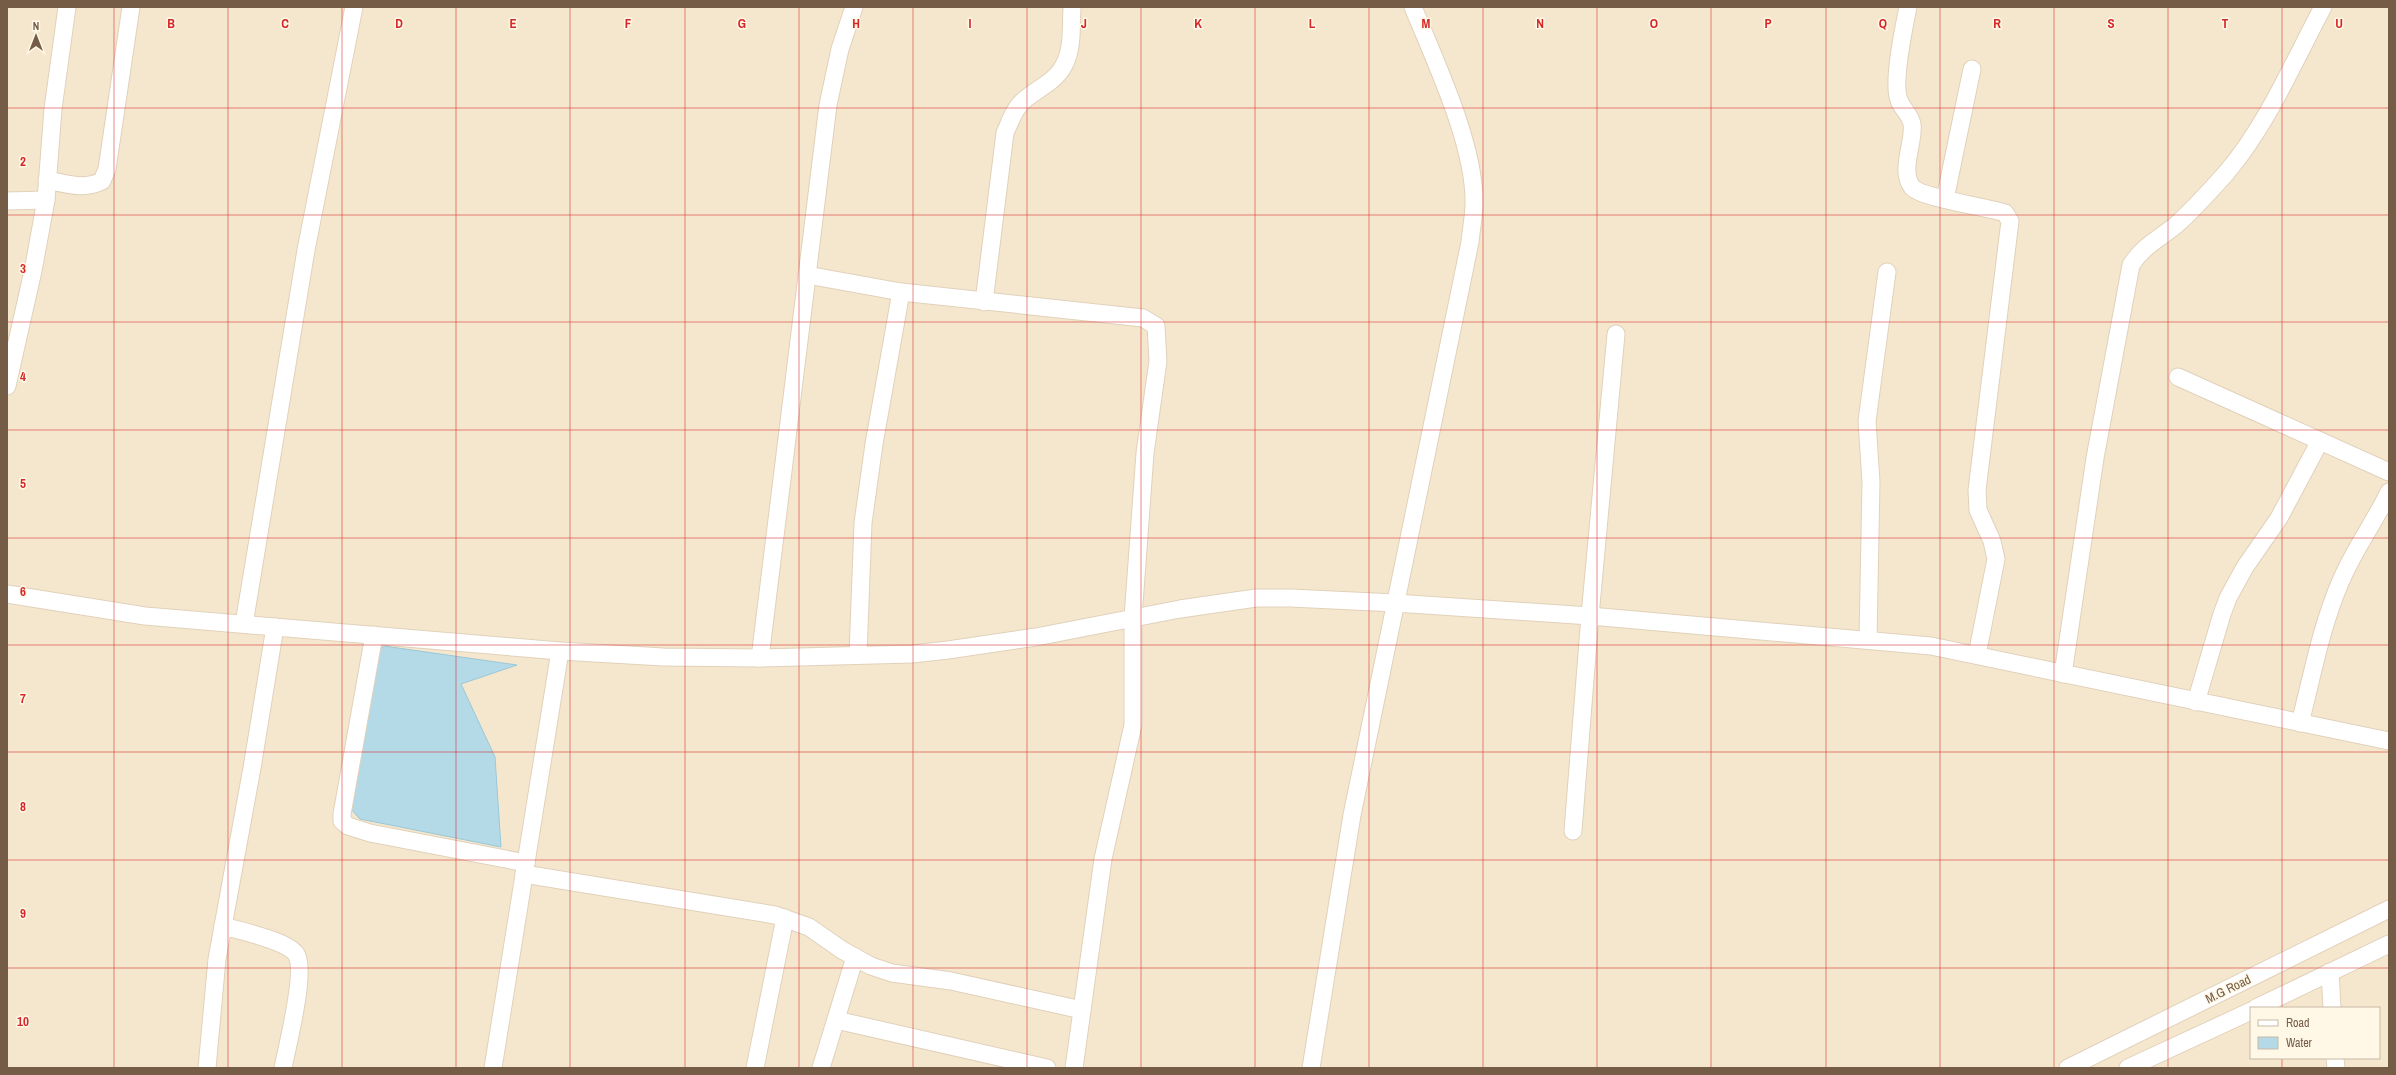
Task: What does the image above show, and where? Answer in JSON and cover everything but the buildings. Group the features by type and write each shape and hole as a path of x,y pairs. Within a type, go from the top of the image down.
{"street":[{"path":"7,386 33,271 46,200 53,109 68,7"},
{"path":"47,180 77,187 93,186 102,181 107,169 131,7"},
{"path":"244,624 307,244 354,7"},
{"path":"760,658 807,275 819,190 828,105 840,49 854,7"},
{"path":"984,302 1005,133 1011,118 1023,101 1045,86 1064,65 1070,39 1072,7"},
{"path":"1311,1068 1352,815 1470,242 1474,203 1472,175 1463,140 1450,101 1413,7"},
{"path":"1908,7 1896,86 1899,101 1909,114 1912,124 1908,152 1909,175 1912,187 1923,194 1987,206 2005,213 2010,222 1977,490 1978,510 1992,541 1996,559 1977,655"},
{"path":"2063,674 2095,458 2131,265 2139,252 2177,224 2205,196 2246,147 2263,122 2323,7"},
{"path":"1945,199 1972,69"},
{"path":"7,201 46,200"},
{"path":"1868,640 1871,482 1867,421 1887,272"},
{"path":"807,275 901,292 984,302 1048,306 1143,318 1156,326 1158,361 1145,453 1133,618 1133,724 1103,859 1074,1068"},
{"path":"858,655 864,516 901,292"},
{"path":"1573,831 1590,616 1616,334"},
{"path":"2178,377 2389,472"},
{"path":"2196,702 2228,598 2245,567 2278,518 2320,441"},
{"path":"2300,723 2332,603 2350,561 2372,525 2389,492"},
{"path":"7,594 145,616 560,651 663,657 760,658 912,654 948,650 1036,637 1133,618 1256,598 1291,598 1395,603 1590,616 1931,646 2389,742"},
{"path":"207,1068 213,990 275,627"},
{"path":"374,635 342,814 342,821 348,826 370,833 525,868 786,918 808,927 855,957 892,973 951,981 1082,1010"},
{"path":"493,1068 560,651"},
{"name":"M.G Road","path":"2068,1068 2389,909"},
{"path":"755,1068 786,918"},
{"path":"223,926 284,945 296,954 301,967 283,1068"},
{"path":"2258,1007 2389,944"},
{"path":"821,1068 855,957"},
{"path":"2330,972 2332,1007"},
{"path":"2128,1068 2250,1011"},
{"path":"836,1020 1047,1068"}],"shaded area":[{"path":"7,7 2389,7 2389,1068 7,1068"}],"water":[{"path":"384,646 517,665 461,684 495,757 501,847 360,819 348,806 377,651"}]}
